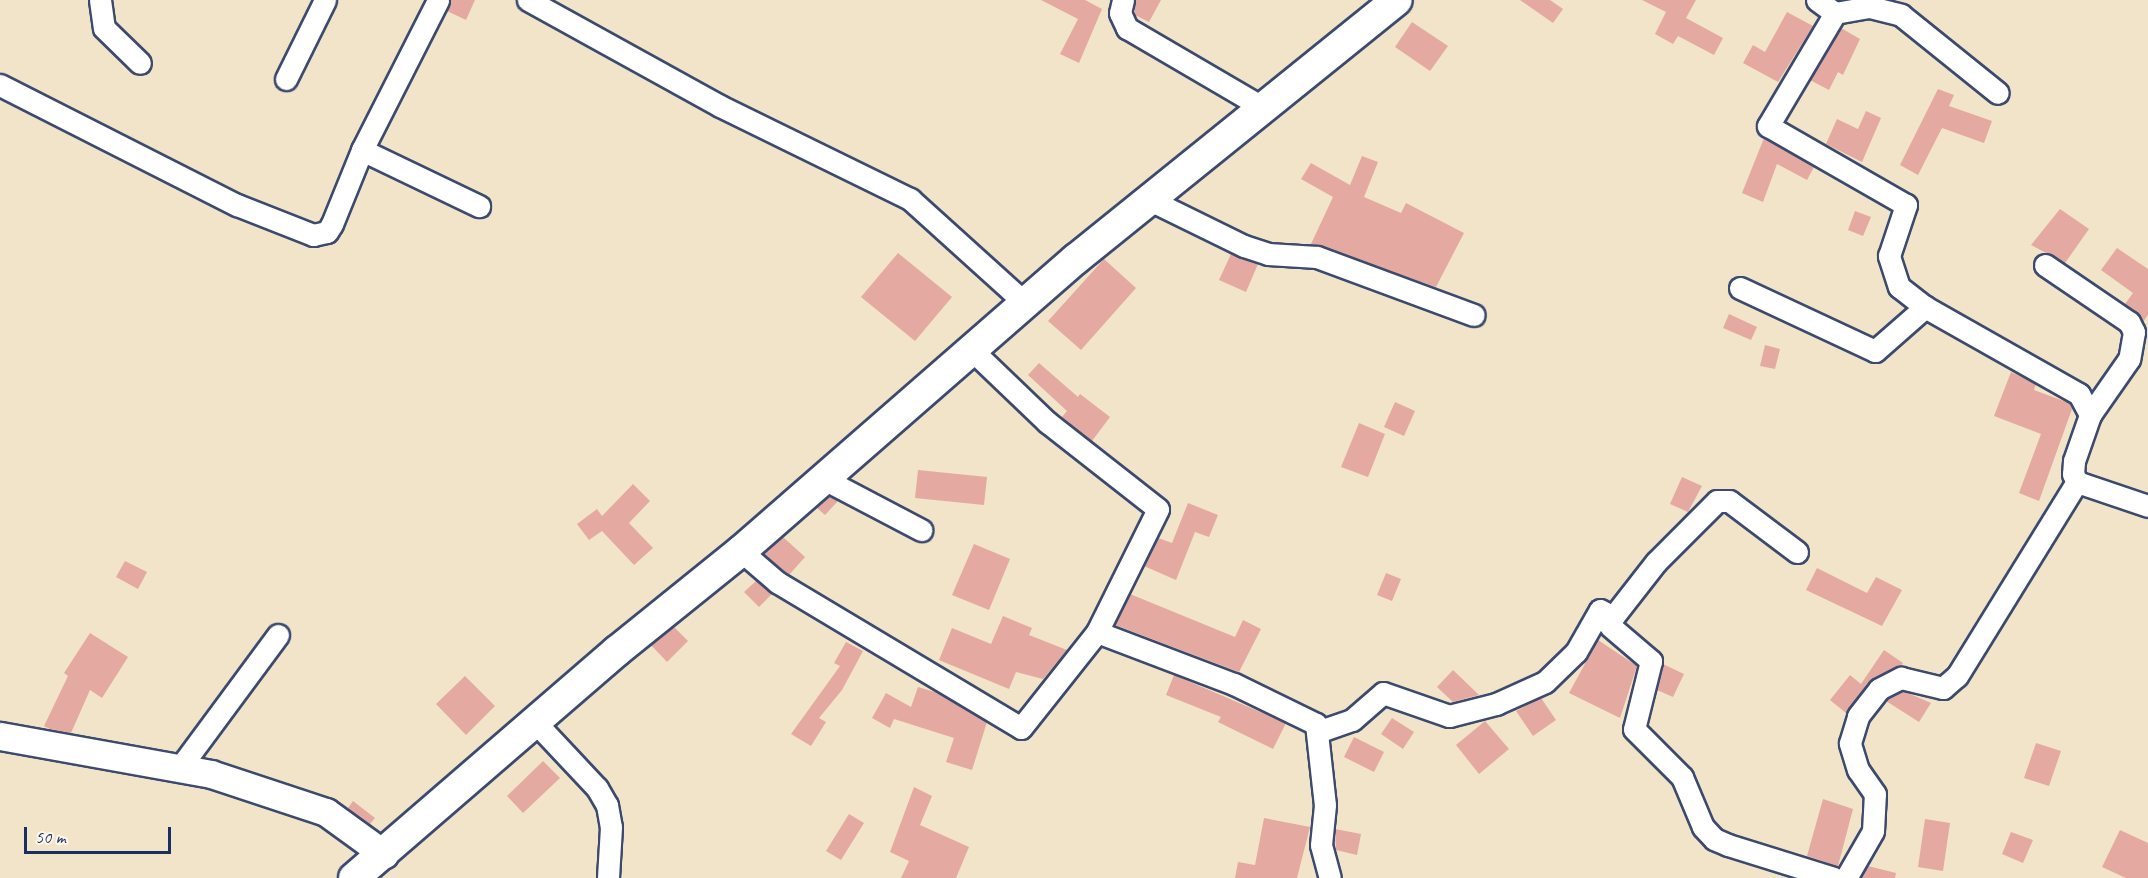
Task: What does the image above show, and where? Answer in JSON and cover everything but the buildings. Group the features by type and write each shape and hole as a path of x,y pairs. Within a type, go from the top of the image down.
{"main road":[{"path":"354,878 535,722 741,551 971,349 1148,199 1397,0"}],"street":[{"path":"100,0 104,28 140,63"},
{"path":"286,79 325,0"},
{"path":"0,85 237,206 314,235 327,232 332,224 362,150 438,0"},
{"path":"528,0 720,106 910,199 1025,303"},
{"path":"1123,0 1120,13 1127,28 1262,107"},
{"path":"1816,0 1835,13 1870,7 1901,15 1998,93"},
{"path":"1835,13 1768,126 1906,205 1889,256 1899,287 1925,307 2079,394 2090,415"},
{"path":"362,150 479,206"},
{"path":"1148,199 1252,249 1268,254 1317,257 1474,315"},
{"path":"2045,265 2129,322 2134,332 2129,359 2090,415 2074,461 2073,474 2078,482 2124,501 2148,506"},
{"path":"1740,288 1875,351 1925,307"},
{"path":"741,551 777,582 1022,728 1097,632 1158,509 1047,422 971,349"},
{"path":"824,479 921,530"},
{"path":"1846,878 1873,831 1875,794 1858,770 1850,742 1858,716 1879,689 1901,678 1943,688 1957,676 2078,482"},
{"path":"1797,552 1729,501 1717,501 1656,562 1612,617 1612,630 1651,661 1634,729 1682,777 1702,827 1714,839 1728,845 1834,878"},
{"path":"1320,731 1352,720 1383,693 1449,716 1496,704 1545,682 1576,652 1600,609 1612,617"},
{"path":"1097,632 1280,703 1307,717 1320,731 1325,805 1321,845 1330,878"},
{"path":"181,766 278,635"},
{"path":"535,722 597,788 607,804 611,827 608,878"},
{"path":"0,736 181,766 326,812 344,821 384,854"}]}
